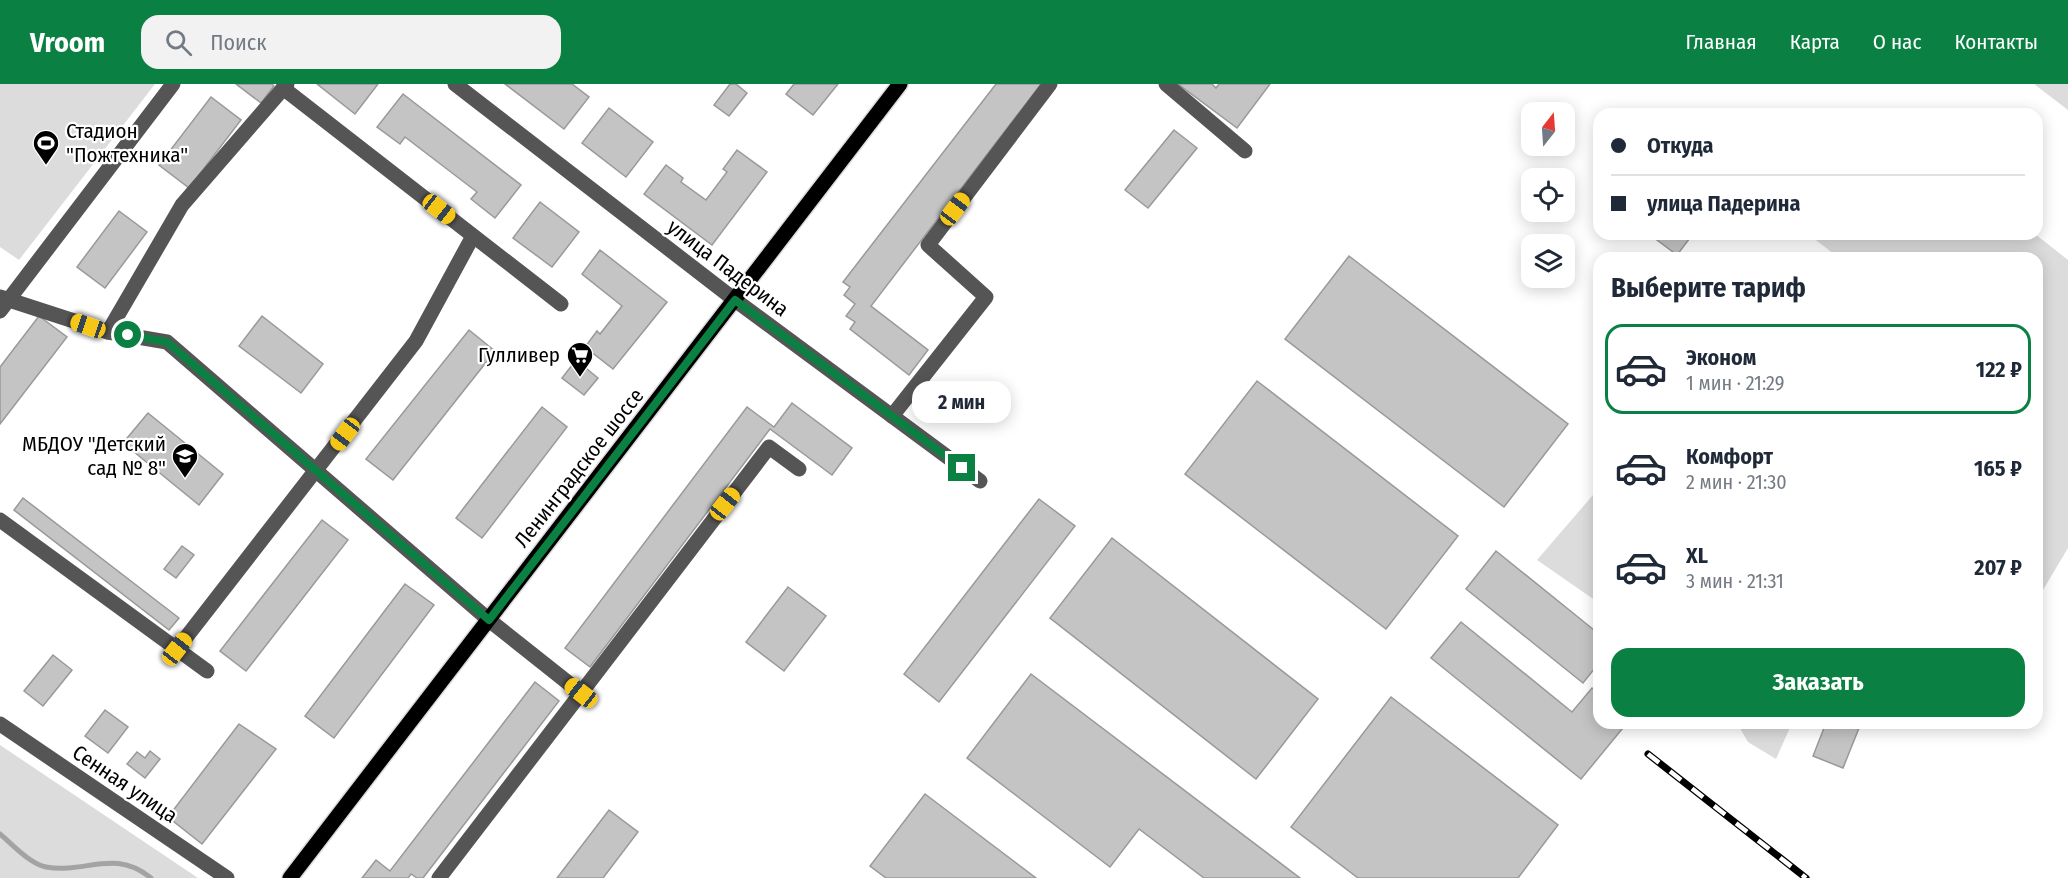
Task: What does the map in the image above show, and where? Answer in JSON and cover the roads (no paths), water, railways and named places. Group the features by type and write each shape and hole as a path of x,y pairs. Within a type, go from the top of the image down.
{"main road":[{"name":"Ленинградское шоссе","path":"290,878 900,84"}],"street":[{"path":"0,311 5,298 173,84"},
{"name":"улица Падерина","path":"455,84 735,300 980,481"},
{"path":"892,416 986,297 928,245 1050,84"},
{"path":"1166,84 1245,151"},
{"path":"108,332 182,205 285,86 561,304"},
{"path":"177,649 416,341 473,236"},
{"path":"5,298 108,332 167,342 489,620 581,693"},
{"path":"439,878 769,447 799,469"},
{"path":"0,520 207,671"},
{"name":"Сенная улица","path":"0,724 227,878"}],"waterway":[{"path":"0,834 28,858 46,867 60,868 112,863 138,869 151,878"}],"railway":[{"path":"1648,754 1806,878"}],"place":[{"name":"Стадион \"Пожтехника\"","path":"46,166"},
{"name":"Гулливер","path":"580,378"},
{"name":"МБДОУ \"Детский сад № 8\"","path":"185,479"}]}
